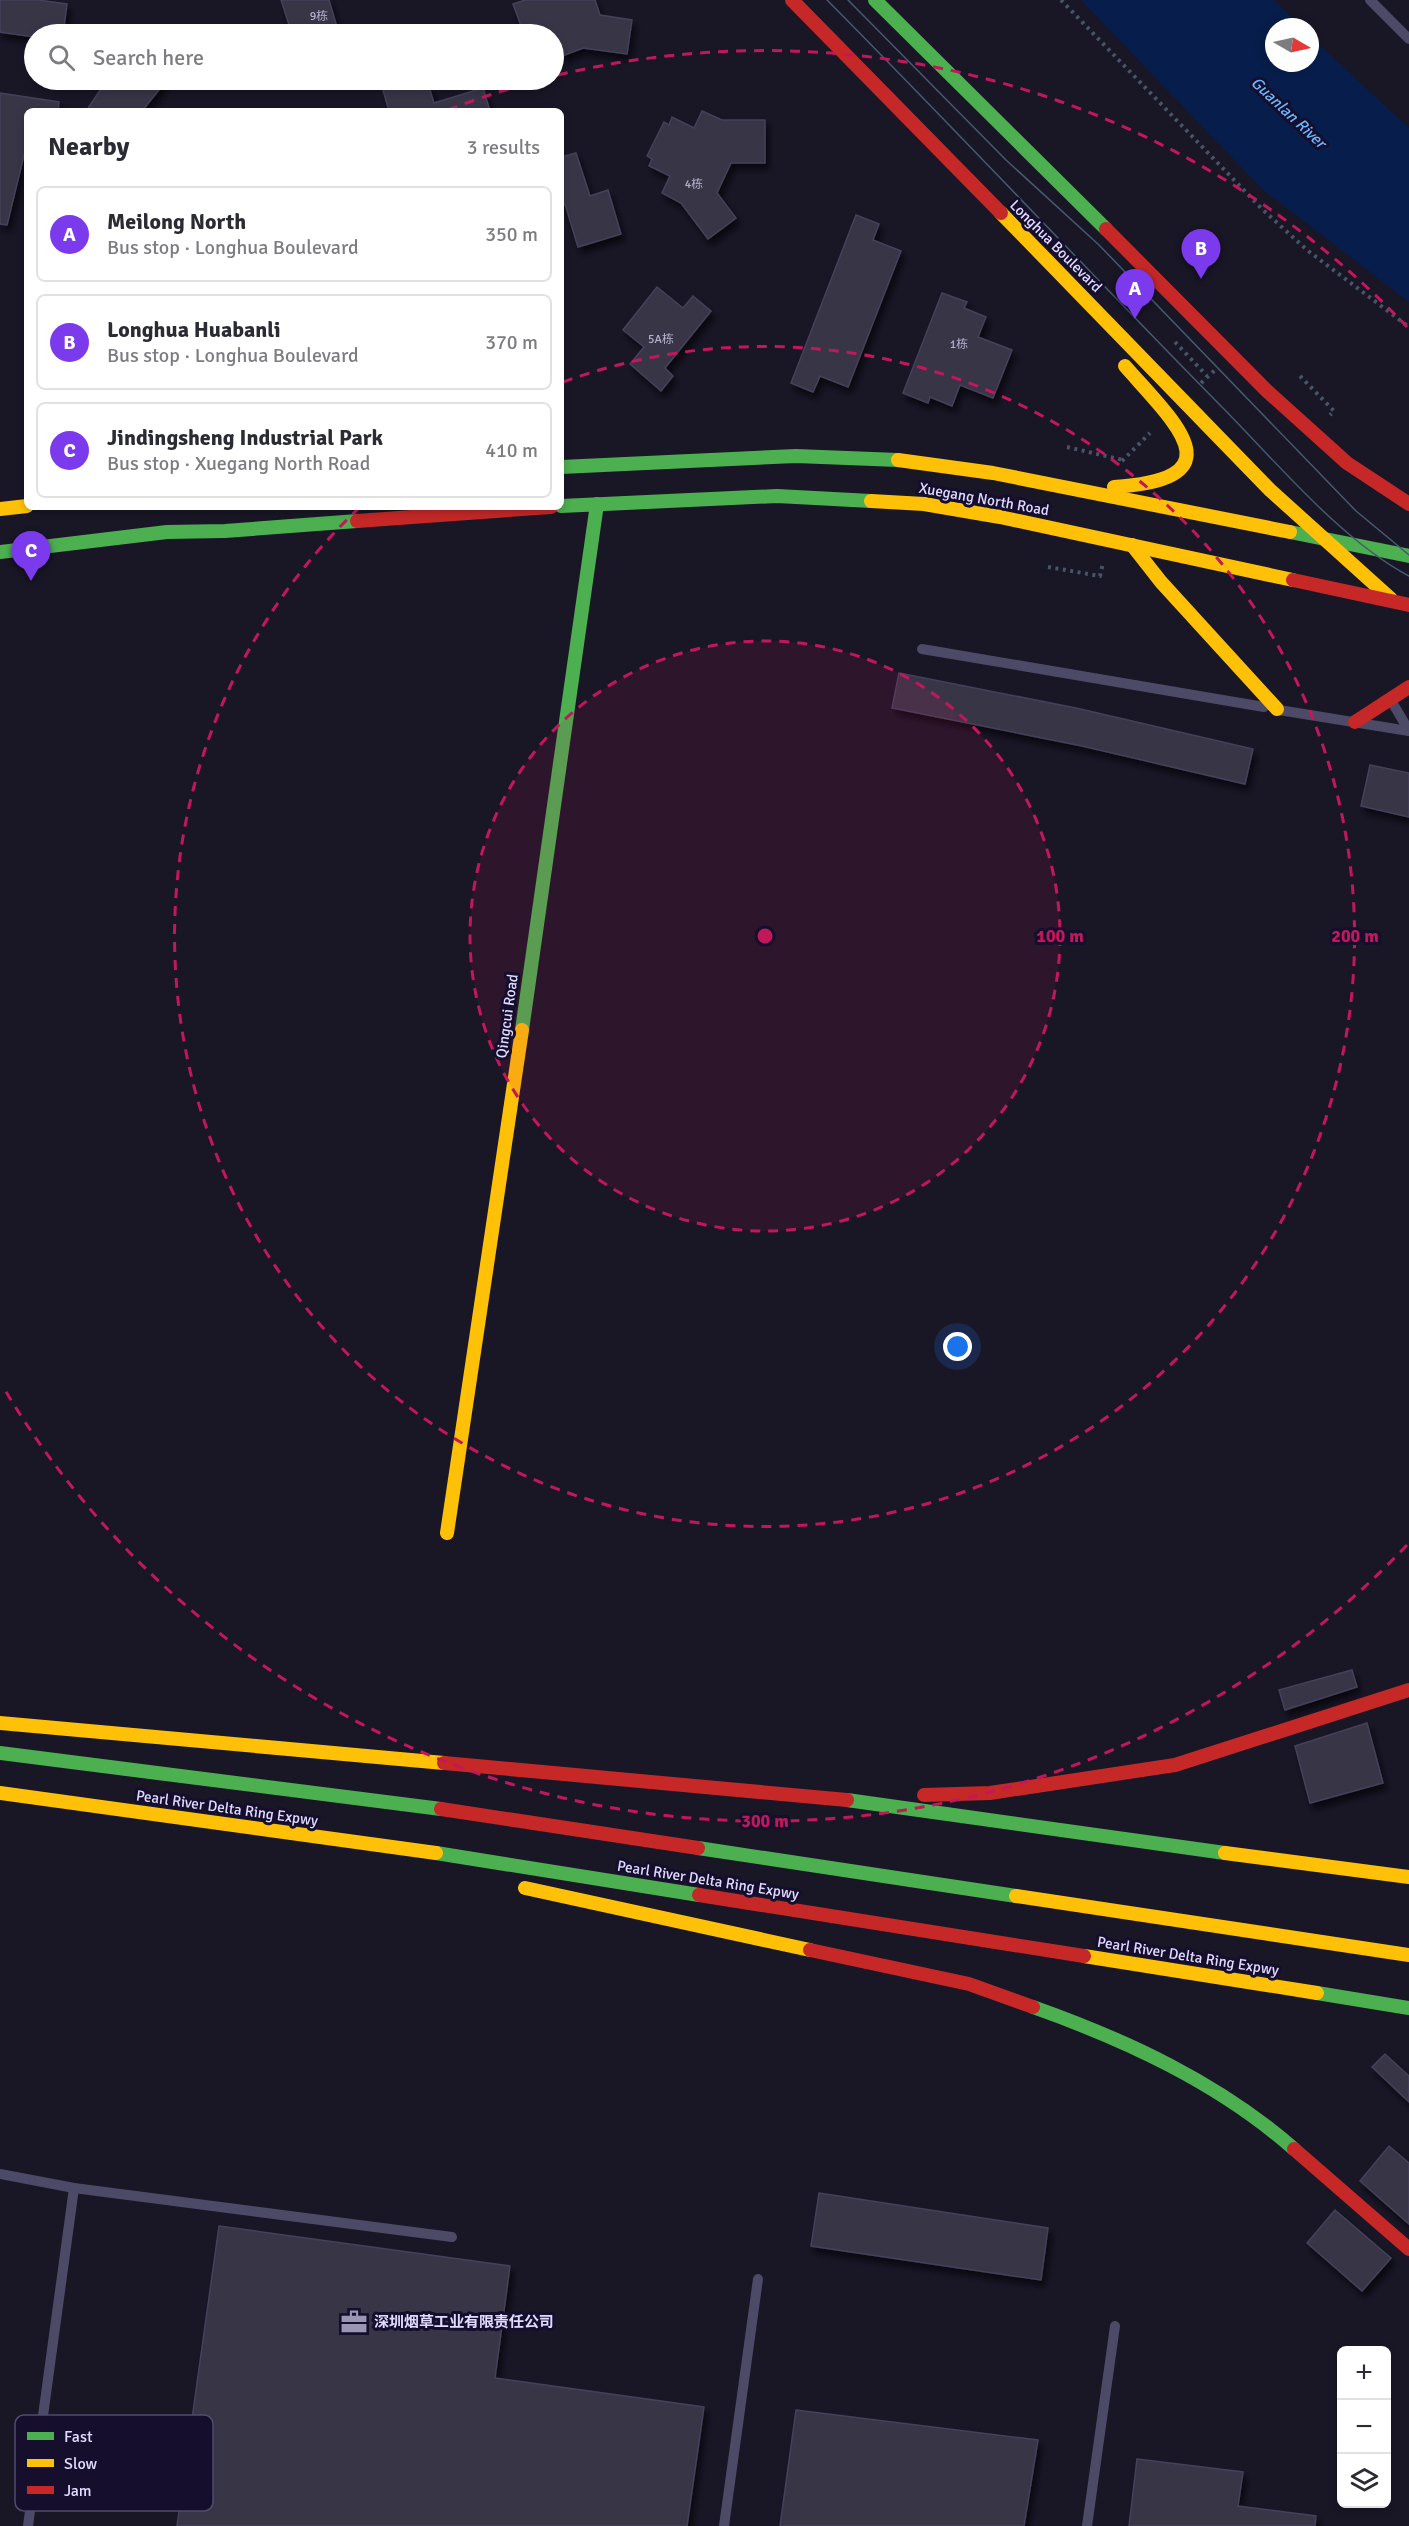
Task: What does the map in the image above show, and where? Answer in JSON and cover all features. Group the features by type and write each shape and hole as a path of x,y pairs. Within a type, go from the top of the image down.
{"main road":[{"name":"Longhua Boulevard","path":"792,0 1270,490 1393,601 1409,605"},
{"path":"875,0 1033,159 1153,274 1275,399 1347,463 1409,504"},
{"path":"1077,489 1164,482 1178,474 1188,458 1186,441 1181,430 1118,356 1109,323"},
{"name":"Xuegang North Road","path":"564,467 796,456 899,460 993,473 1077,489 1248,531 1323,539"},
{"name":"Xuegang North Road","path":"564,506 777,496 924,504 1132,545 1241,563 1393,601"},
{"name":"Qingcui Road","path":"447,1533 570,711 597,504"},
{"path":"0,509 24,506"},
{"path":"0,552 76,540 167,532 225,531 510,510"},
{"path":"1323,539 1409,556"},
{"path":"1132,545 1161,582 1277,709"},
{"path":"1355,722 1409,687"},
{"path":"829,1797 990,1793 1175,1765 1409,1690"},
{"path":"0,1723 829,1797 1102,1837 1409,1877"},
{"name":"Pearl River Delta Ring Expwy","path":"0,1753 422,1806 1409,1955"},
{"name":"Pearl River Delta Ring Expwy","path":"0,1793 412,1849 1409,2008"},
{"path":"194,1820 418,1865"},
{"path":"512,1885 969,1984 1076,2022 1142,2051 1229,2099 1270,2128 1409,2249"}],"lane":[{"path":"1370,0 1409,39"},
{"path":"922,649 1409,731"},
{"path":"1390,699 1409,731"},
{"path":"0,2174 74,2188 453,2236"},
{"path":"43,2415 74,2188"},
{"path":"724,2526 758,2279"},
{"path":"1087,2526 1115,2326"},
{"path":"28,2526 30,2511"}],"path":[{"path":"1061,0 1262,209 1306,250 1409,327"},
{"path":"1175,342 1207,376"},
{"path":"1199,385 1223,362"},
{"path":"1120,471 1123,460 1157,426"},
{"path":"1067,447 1123,460"},
{"path":"1048,567 1100,576 1105,553"}],"water":[{"name":"Guanlan River","path":"1081,0 1274,0 1292,18 1265,18 1265,72 1319,72 1319,44 1409,128 1409,302 1262,189"}],"building":[{"path":"0,0 38,0 67,4 64,24 24,24 24,36 0,32"},
{"path":"281,0 329,0 336,24 289,24"},
{"path":"525,0 595,0 600,15 632,20 627,54 583,48 564,55 564,24 520,24 513,4"},
{"path":"100,90 159,90 144,108 88,108"},
{"path":"383,90 430,90 434,103 476,90 484,90 489,108 388,108"},
{"path":"0,93 59,102 58,108 24,108 24,155 7,225 0,224"},
{"path":"702,111 722,120 765,120 765,163 731,163 717,193 736,218 708,239 681,203 662,193 670,176 649,166 652,159 647,156 664,122 669,125 672,117 694,128"},
{"path":"576,153 590,196 608,190 621,234 578,247 564,204 564,156"},
{"path":"856,215 879,224 873,240 901,251 848,387 820,376 813,392 791,383"},
{"path":"657,287 683,308 693,296 711,311 665,368 673,376 661,391 630,364 644,347 623,330"},
{"path":"942,293 967,302 964,308 986,317 978,337 1012,350 993,398 960,385 952,406 930,397 928,403 903,393"},
{"path":"899,673 1076,708 1253,749 1245,784 1082,746 892,708"},
{"path":"1370,765 1409,773 1409,817 1361,806"},
{"path":"1352,1670 1357,1687 1285,1710 1279,1690"},
{"path":"1367,1723 1383,1783 1310,1803 1295,1746"},
{"path":"1385,2054 1409,2076 1409,2102 1372,2067"},
{"path":"1389,2146 1409,2163 1409,2224 1360,2181"},
{"path":"819,2193 1048,2228 1041,2280 811,2246"},
{"path":"1335,2210 1391,2258 1362,2291 1307,2243"},
{"name":"深圳烟草工业有限责任公司","path":"219,2226 510,2266 495,2378 704,2407 687,2526 177,2526 179,2511 213,2511 213,2415 193,2415"},
{"path":"796,2410 1038,2440 1024,2526 780,2526"},
{"path":"1137,2459 1243,2472 1238,2506 1316,2516 1315,2526 1129,2526"}],"tram line":[{"path":"827,0 1308,497 1358,541 1409,576"},
{"path":"848,0 1006,160 1099,245 1356,511 1409,555"}],"traffic: fast":[{"path":"875,0 1106,229"},
{"path":"564,467 796,456 898,460"},
{"path":"564,506 777,496 871,501"},
{"path":"522,1030 597,504"},
{"path":"0,552 167,532 225,531 357,521"},
{"path":"1290,532 1409,556"},
{"path":"0,1753 441,1809"},
{"path":"847,1800 1225,1853"},
{"path":"698,1848 1016,1896"},
{"path":"436,1853 699,1895"},
{"path":"1317,1993 1409,2008"},
{"path":"1033,2007 1137,2049 1170,2066 1235,2104 1294,2149"}],"traffic: slow":[{"path":"1001,213 1270,490 1391,599"},
{"path":"1114,487 1153,482 1176,473 1186,460 1185,445 1176,427 1162,407 1125,366"},
{"path":"898,460 993,473 1290,532"},
{"path":"871,501 924,504 1000,517 1293,580"},
{"path":"0,509 24,506"},
{"path":"1132,545 1161,582 1277,709"},
{"path":"447,1533 522,1030"},
{"path":"0,1723 444,1763"},
{"path":"0,1793 436,1853"},
{"path":"1225,1853 1409,1877"},
{"path":"525,1888 810,1950"},
{"path":"1016,1896 1409,1955"},
{"path":"1084,1956 1317,1993"}],"traffic: jam":[{"path":"792,0 1001,213"},
{"path":"1106,229 1267,391 1347,463 1409,504"},
{"path":"357,521 509,510"},
{"path":"1293,580 1409,605"},
{"path":"1355,722 1409,687"},
{"path":"924,1795 990,1793 1175,1765 1409,1690"},
{"path":"444,1763 847,1800"},
{"path":"441,1809 698,1848"},
{"path":"699,1895 1084,1956"},
{"path":"810,1950 969,1984 1033,2007"},
{"path":"1294,2149 1409,2249"}],"place":[{"name":"Longhua Huabanli","path":"1201,279"},
{"name":"Meilong North","path":"1135,319"},
{"name":"Jindingsheng Industrial Park","path":"31,581"},
{"name":"深圳烟草工业有限责任公司","path":"354,2322"}]}
